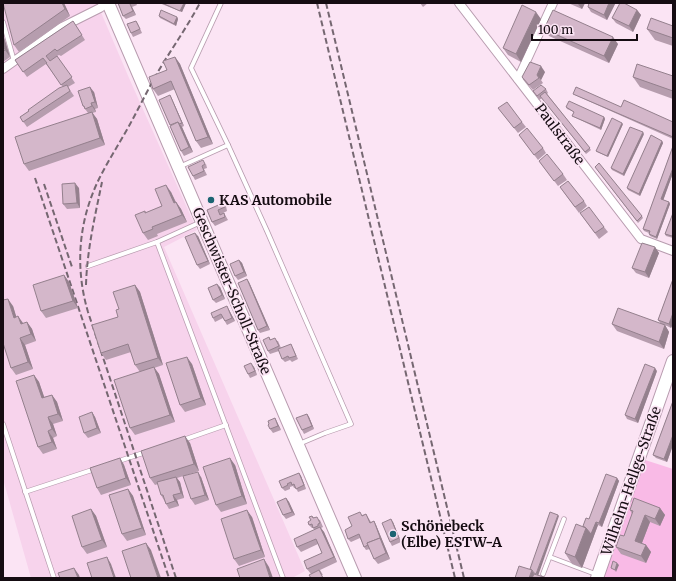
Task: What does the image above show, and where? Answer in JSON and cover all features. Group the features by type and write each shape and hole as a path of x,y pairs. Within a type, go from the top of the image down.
{"street":[{"path":"3,69 62,27 108,3"},
{"name":"Geschwister-Scholl-Straße","path":"108,3 355,578"},
{"name":"Paulstraße","path":"459,3 641,239 673,251"},
{"path":"518,79 551,4"},
{"name":"Wilhelm-Hellge-Straße","path":"598,576 673,361"}],"lane":[{"path":"221,3 191,68 267,231 351,424 324,433 298,445"},
{"path":"3,22 14,61"},
{"path":"178,167 228,146"},
{"path":"88,266 157,242 202,222"},
{"path":"157,242 283,578"},
{"path":"3,424 54,578"},
{"path":"181,440 226,425"},
{"path":"114,462 150,450"},
{"path":"25,492 99,467"},
{"path":"543,574 564,519"},
{"path":"550,557 598,576"}],"shaded area":[{"path":"3,3 97,3 197,230 164,247 305,571 294,578 31,578 3,479"},
{"path":"642,459 673,469 673,578 602,578"}],"building":[{"path":"3,3 62,3 65,9 14,45"},
{"path":"118,3 132,3 130,4 133,11 123,16"},
{"path":"162,3 184,3 180,11"},
{"path":"589,3 609,3 604,15 588,7"},
{"path":"620,3 624,3 637,10 629,26 612,18"},
{"path":"522,5 536,12 516,54 503,48"},
{"path":"161,10 177,17 174,24 159,16"},
{"path":"553,10 613,37 604,56 544,29"},
{"path":"651,18 673,26 673,38 647,29"},
{"path":"73,21 82,35 57,51 55,49 46,56 50,61 57,56 72,77 61,85 43,58 23,72 15,60"},
{"path":"136,21 140,29 131,33 127,24"},
{"path":"175,57 208,137 196,141 171,81 153,89 149,77 167,70 163,61"},
{"path":"530,62 541,66 537,75 539,78 529,85 522,77"},
{"path":"637,64 673,76 673,91 633,77"},
{"path":"67,85 70,91 23,122 20,117 29,111 28,110 59,88"},
{"path":"541,85 546,89 537,96 533,91"},
{"path":"90,87 95,102 91,103 92,106 85,109 78,91"},
{"path":"576,87 621,107 624,100 673,122 673,137 573,94"},
{"path":"545,92 590,148 585,152 540,96"},
{"path":"170,95 182,123 179,124 178,122 170,125 159,100"},
{"path":"569,101 604,117 600,128 572,116 574,112 566,107"},
{"path":"507,102 522,122 514,128 498,108"},
{"path":"92,112 100,138 24,164 15,137"},
{"path":"612,118 622,123 607,156 596,151"},
{"path":"178,122 189,147 181,151 170,126"},
{"path":"630,127 643,132 623,174 611,168"},
{"path":"527,128 543,148 534,155 519,135"},
{"path":"651,135 662,141 639,194 627,188"},
{"path":"673,146 673,168 661,199 669,202 656,237 649,234 650,231 643,229"},
{"path":"547,154 563,174 554,181 539,161"},
{"path":"203,160 205,164 202,166 204,171 193,176 188,167"},
{"path":"599,163 642,216 637,221 595,167"},
{"path":"568,181 584,201 575,207 560,187"},
{"path":"75,183 77,203 63,204 62,184"},
{"path":"166,185 174,203 176,202 182,215 152,227 153,229 143,233 135,215 145,211 145,213 162,206 155,189"},
{"path":"223,203 225,207 218,210 220,215 224,213 225,217 212,222 207,210"},
{"path":"589,207 604,227 595,233 580,213"},
{"path":"673,213 673,234 672,236 665,234"},
{"path":"195,233 208,261 197,265 185,237"},
{"path":"642,243 655,247 645,272 632,268"},
{"path":"239,260 244,272 235,276 230,264"},
{"path":"64,275 73,301 41,311 33,285"},
{"path":"247,279 267,326 258,330 238,283"},
{"path":"673,279 673,313 669,324 658,320"},
{"path":"217,284 222,295 213,300 208,288"},
{"path":"135,285 158,358 135,365 128,344 101,353 92,325 118,317 116,310 119,309 113,292"},
{"path":"8,299 14,318 18,316 21,324 27,322 31,334 20,338 28,362 11,368 3,343 3,300"},
{"path":"227,306 232,318 225,321 221,314 213,318 211,313"},
{"path":"618,308 665,325 659,342 612,324"},
{"path":"269,337 270,340 275,338 279,346 268,351 263,340"},
{"path":"291,344 296,356 289,358 288,356 282,359 278,349"},
{"path":"187,357 201,398 180,405 166,363"},
{"path":"251,363 255,371 248,374 244,366"},
{"path":"645,364 655,368 635,419 625,415"},
{"path":"154,367 170,415 130,428 114,380"},
{"path":"34,375 42,398 52,395 58,414 48,417 52,429 48,431 52,442 38,447 16,381"},
{"path":"673,401 673,435 664,459 653,455"},
{"path":"92,412 97,428 84,433 79,417"},
{"path":"307,414 312,426 302,430 296,418"},
{"path":"275,418 278,426 270,429 268,421"},
{"path":"185,436 194,464 150,478 141,451"},
{"path":"120,458 126,478 97,488 90,468"},
{"path":"230,458 242,496 216,505 203,467"},
{"path":"198,472 205,495 191,499 183,476"},
{"path":"299,473 304,485 296,489 294,484 292,485 291,482 282,488 279,481"},
{"path":"606,474 617,478 599,523 596,522 591,534 583,526 586,518 589,519"},
{"path":"176,477 181,493 173,495 175,501 166,504 163,495 161,495 157,482"},
{"path":"128,489 142,528 122,534 109,495"},
{"path":"286,498 292,512 283,515 277,502"},
{"path":"634,498 660,508 655,519 645,515 635,541 646,545 641,556 616,547 620,535 624,536 633,511 630,510"},
{"path":"91,509 102,540 82,547 72,516"},
{"path":"247,510 261,550 234,559 221,519"},
{"path":"360,512 362,516 366,514 370,523 374,521 381,540 380,538 367,543 368,545 364,547 359,534 348,539 345,530 352,526 348,517"},
{"path":"550,512 558,515 536,574 530,569"},
{"path":"312,516 313,518 317,517 320,523 318,526 313,528 312,524 309,525 308,522 311,520 309,517"},
{"name":"Schönebeck (Elbe) ESTW-A","path":"391,519 399,538 390,542 382,523"},
{"path":"576,524 586,528 575,557 565,553"},
{"path":"320,527 334,557 307,569 304,561 322,553 316,539 297,547 294,539"},
{"path":"380,538 386,553 374,559 367,543"},
{"path":"146,543 158,578 131,578 122,551"},
{"path":"107,557 114,578 92,578 87,563"},
{"path":"264,559 270,578 240,578 237,569"},
{"path":"613,561 617,563 615,570 611,568"},
{"path":"519,566 532,570 529,578 515,578"},
{"path":"74,568 78,578 60,578 58,573"},
{"path":"319,570 323,578 311,578 309,575"},
{"path":"534,574 547,578 532,578"}],"railway":[{"path":"176,578 88,312 81,279 80,262 83,228 92,195 99,179 158,73 200,3"},
{"path":"317,3 455,578"},
{"path":"326,3 464,578"},
{"path":"35,178 169,578"},
{"path":"86,285 94,220 102,182"},
{"path":"44,184 72,267"}],"place":[{"name":"KAS Automobile","path":"211,200"},
{"name":"Schönebeck (Elbe) ESTW-A","path":"393,534"}]}
